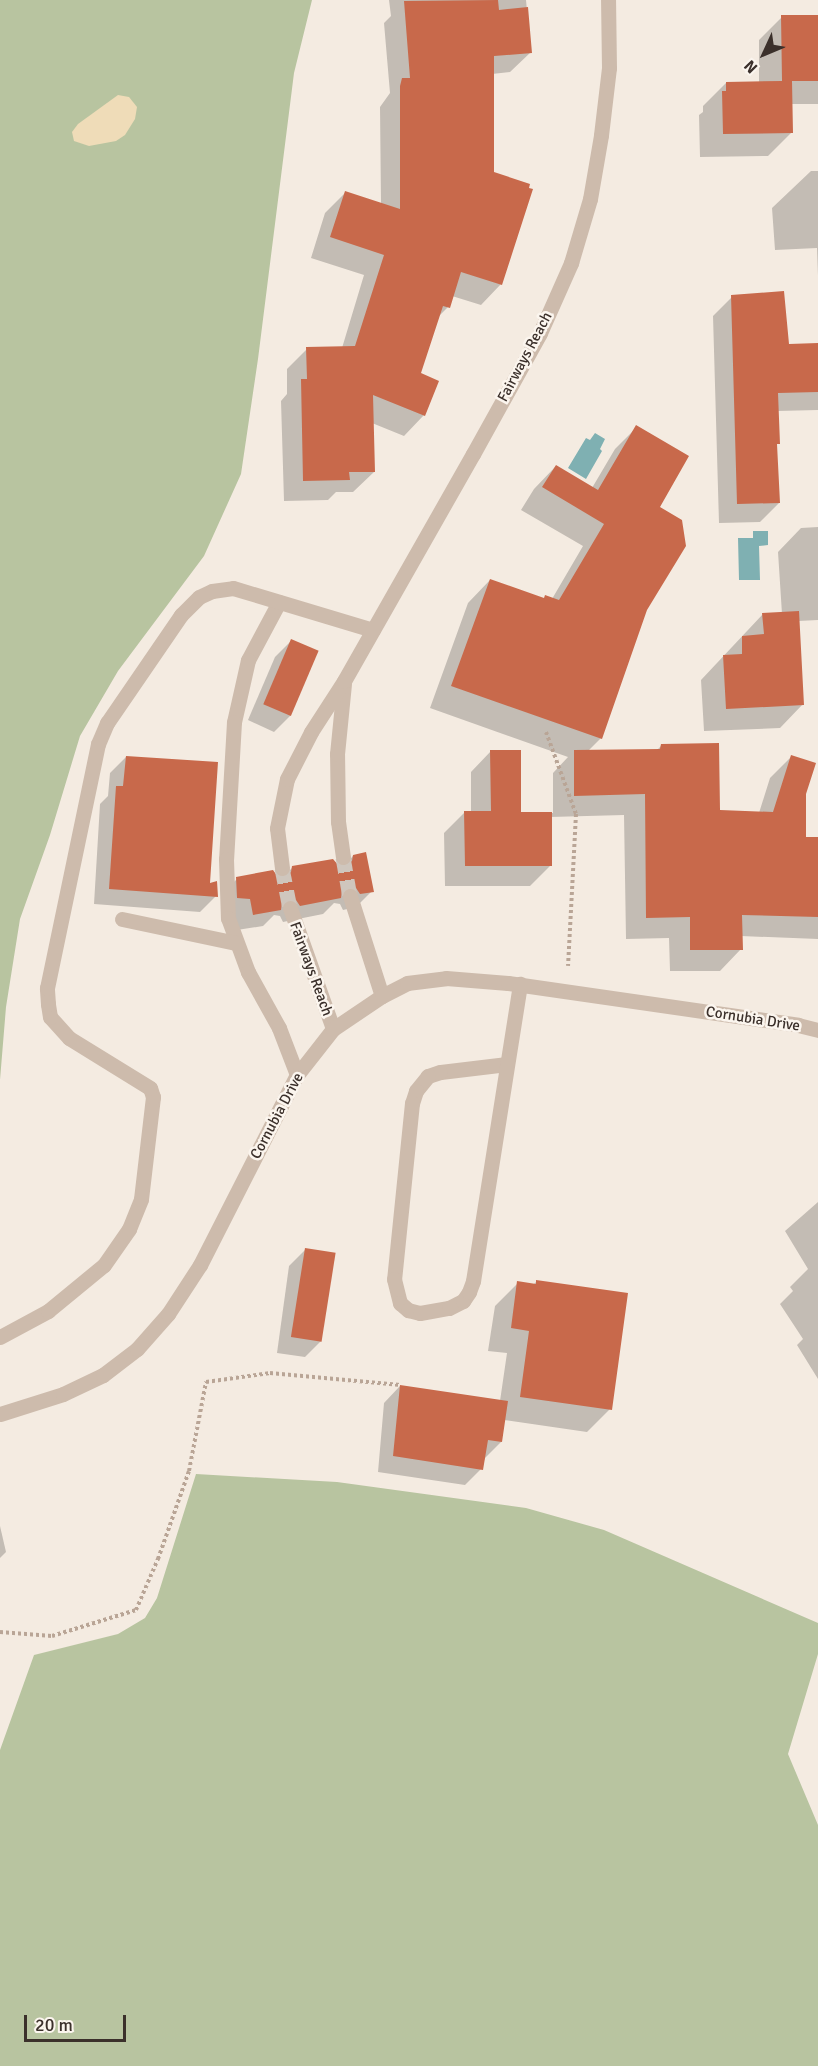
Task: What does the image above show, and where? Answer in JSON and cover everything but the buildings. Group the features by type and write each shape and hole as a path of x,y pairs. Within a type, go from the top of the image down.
{"street":[{"name":"Fairways Reach","path":"282,868 277,828 287,779 311,732 344,681 540,333 571,263 590,199 601,135 609,68 608,0"},
{"path":"0,1337 48,1311 104,1266 129,1229 141,1199 153,1097 150,1088 69,1038 50,1017 47,988 98,744 120,700 181,615 199,597 221,588 232,588 373,630"},
{"path":"279,602 248,660 234,722 226,859 228,918 248,972 279,1028 297,1075"},
{"name":"Fairways Reach","path":"343,857 338,822 337,754 344,681"},
{"path":"350,896 382,996"},
{"name":"Fairways Reach","path":"290,908 333,1029"},
{"path":"122,919 236,943"},
{"name":"Cornubia Drive","path":"0,1414 63,1394 103,1375 137,1349 168,1314 200,1265 297,1075 333,1029 382,996 407,983 446,978 520,984 798,1025 818,1030"},
{"path":"507,1064 440,1072 428,1076 416,1091 412,1104 394,1279 394,1289 400,1302 408,1310 420,1313 449,1308 463,1301 469,1292 507,1064 520,984"}],"path":[{"path":"546,732 576,814 566,991"},
{"path":"0,1632 52,1636 136,1610 159,1559 189,1471 206,1382 270,1372 400,1385"}],"green space":[{"path":"0,0 312,0 294,73 241,474 204,556 118,671 80,736 50,835 20,919 6,1007 0,1080"},
{"path":"196,1474 337,1482 526,1508 604,1530 818,1623 818,1654 788,1754 818,1825 818,2066 0,2066 0,1750 34,1655 118,1634 145,1618 157,1598"}],"sand":[{"path":"118,95 129,97 137,107 135,119 125,135 116,141 89,146 74,141 72,132 78,124"}],"water":[{"path":"595,433 605,439 600,449 602,451 586,479 568,468 586,438 590,440"},
{"path":"753,531 768,531 768,545 759,546 760,580 739,580 738,538 753,538"}],"tunnel":[{"path":"343,857 350,896"},
{"path":"282,868 290,908"}]}
